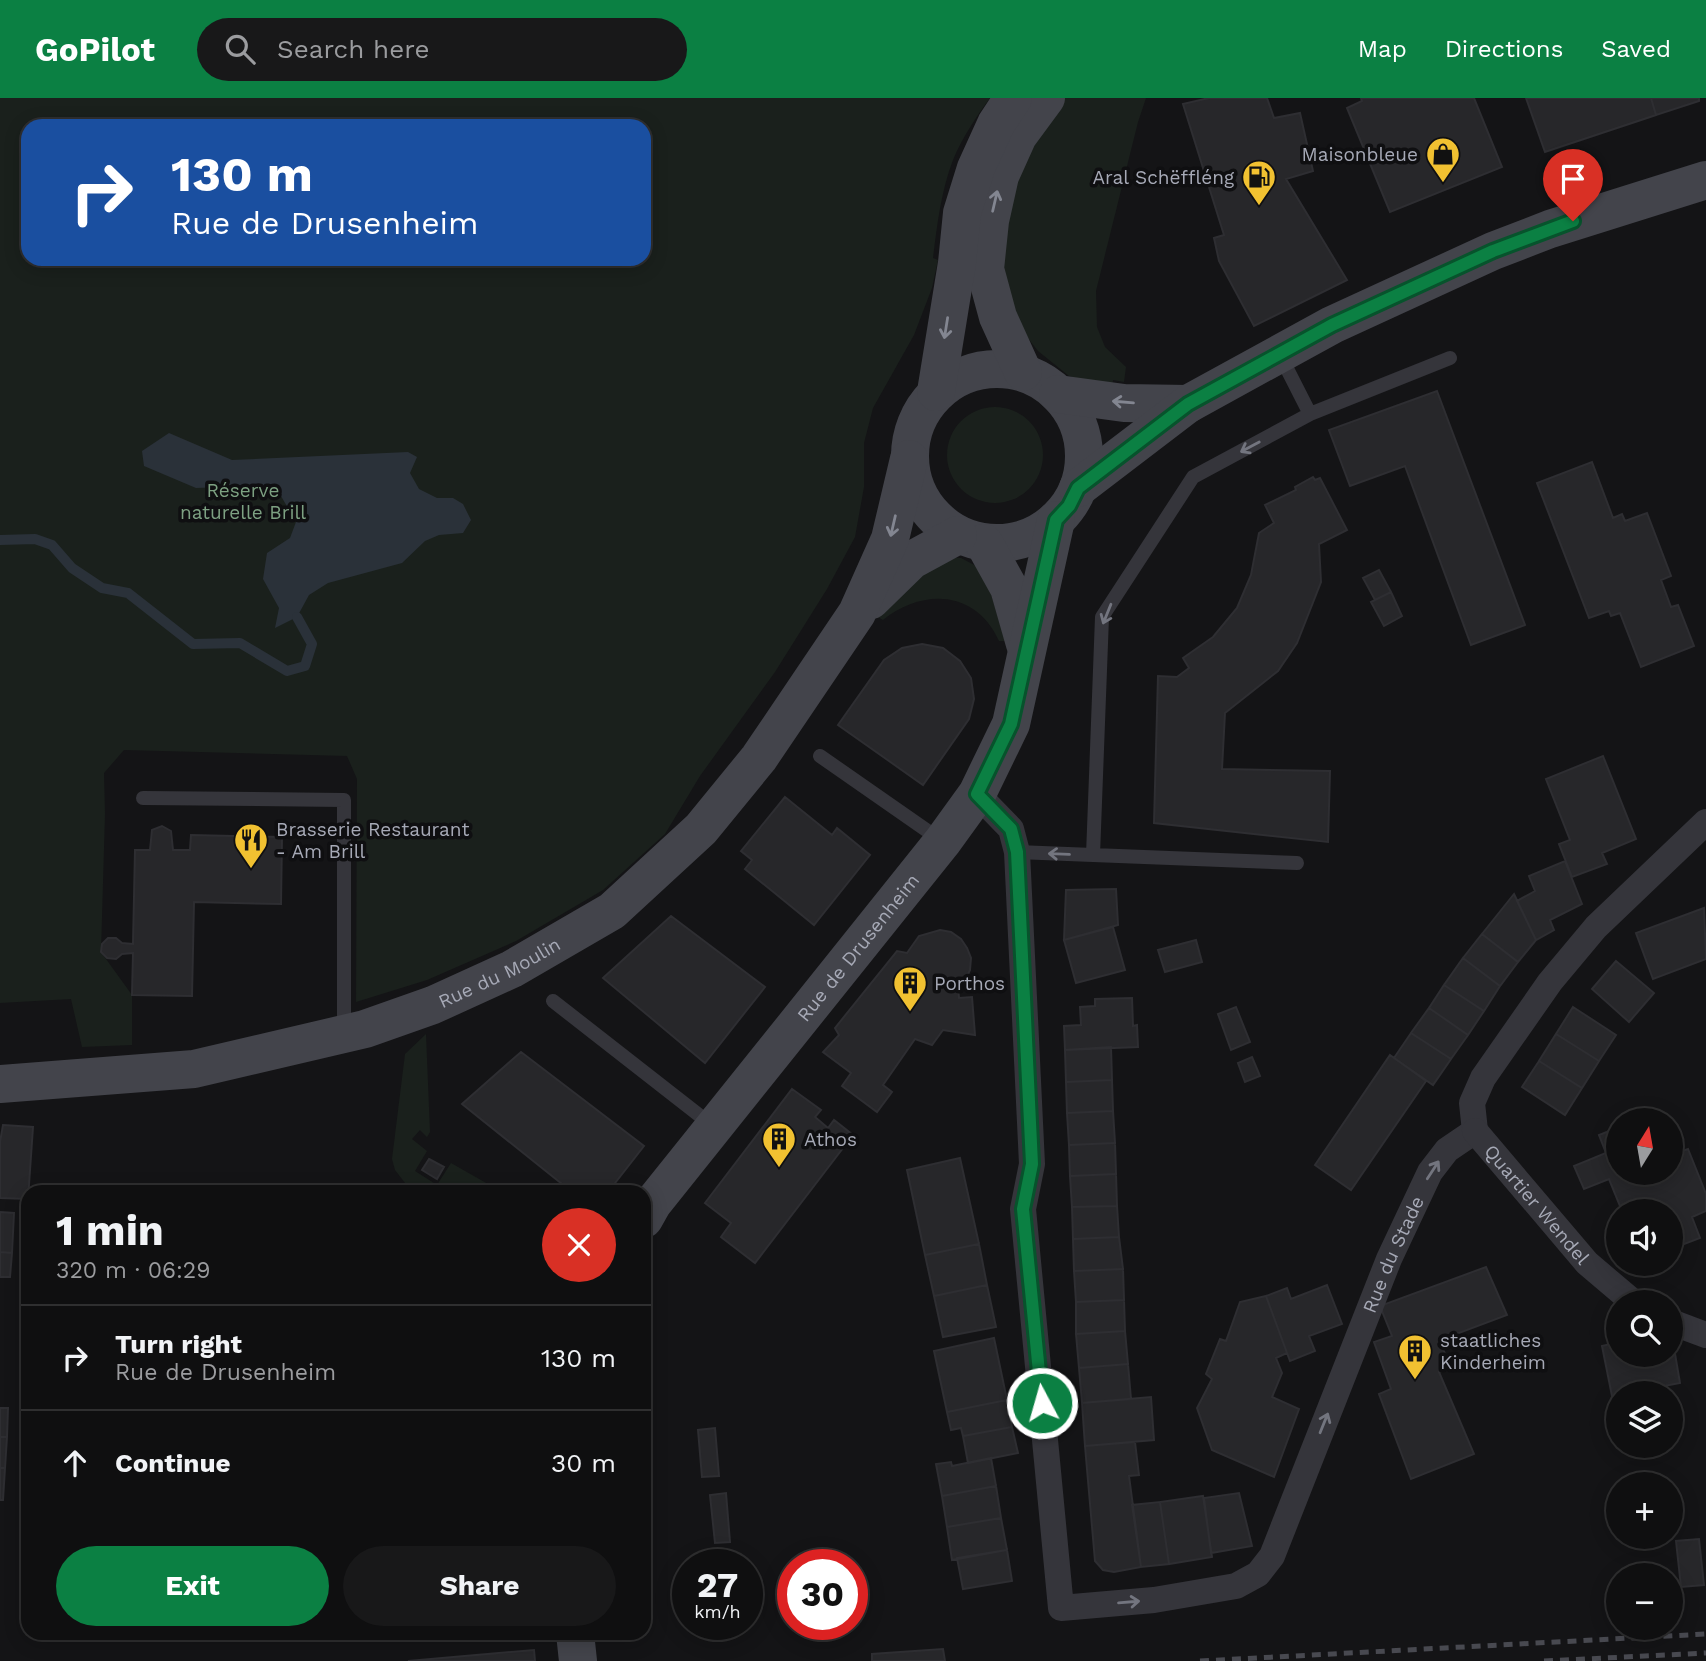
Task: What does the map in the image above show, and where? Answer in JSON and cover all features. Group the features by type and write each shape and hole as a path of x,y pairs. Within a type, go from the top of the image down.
{"main road":[{"path":"936,392 957,263 962,213 976,168 996,124 1013,98"},
{"path":"1023,372 998,317 985,269 990,221 1000,176 1018,136 1046,98"},
{"path":"1078,488 1188,404 1383,300 1550,229 1706,180"},
{"path":"857,612 890,539 911,434 921,412 936,392 955,379 977,370 1000,368 1023,372 1042,381 1058,394 1074,414 1083,438 1084,463 1078,488 1069,506 1056,520 1035,535 1010,542 971,539 938,522 923,504 913,482 908,459"},
{"path":"1058,394 1124,402 1188,404"},
{"name":"Rue de Drusenheim","path":"651,1207 943,841 977,794 1011,724 1056,520"},
{"path":"857,612 912,560 971,539"},
{"path":"971,539 1009,588 1026,650"},
{"name":"Rue du Moulin","path":"0,1084 194,1069 344,1035 433,1004 512,969 612,911 701,829 760,758 857,612"},
{"path":"576,1640 578,1661"}],"street":[{"path":"977,794 1011,829 1017,852"},
{"path":"1475,1131 1472,1103 1483,1078 1550,982 1596,927 1706,822"},
{"name":"Rue du Stade","path":"1017,852 1032,1164 1023,1209 1061,1608 1154,1600 1236,1586 1258,1574 1272,1556 1389,1259 1430,1172 1447,1150 1475,1131"},
{"name":"Quartier Wendel","path":"1475,1131 1587,1263 1619,1290"},
{"path":"1683,1326 1706,1335"}],"lane":[{"path":"1279,354 1310,414"},
{"path":"1093,855 1102,617 1192,477 1310,414 1450,358"},
{"path":"820,755 943,841"},
{"path":"143,798 344,800 344,1035"},
{"path":"1017,852 1297,863"},
{"path":"553,1001 714,1127"}],"green space":[{"name":"Réserve naturelle Brill","path":"0,98 990,98 965,136 949,172 938,221 933,258 938,260 932,288 914,335 873,408 864,443 864,487 855,537 827,589 775,672 700,776 665,834 603,890 516,941 427,980 356,1002 357,779 347,756 124,750 104,773 101,952 132,995 132,1045 82,1047 71,999 0,1003"},
{"path":"1061,98 1146,98 1096,291 1097,327 1105,347 1126,367 1124,382 1113,380 1112,389 1069,376 1038,351 1010,315 996,271 1011,178"},
{"path":"986,407 1004,407 1022,415 1035,428 1043,446 1040,474 1022,495 1004,503 986,503 968,495 955,482 947,464 947,446 955,428 968,415"},
{"path":"944,557 961,558 984,570 1005,641 999,641 989,624 977,612 947,599 915,603 883,620 876,616"},
{"path":"426,1034 430,1132 427,1137 420,1130 412,1139 427,1151 415,1171 437,1185 407,1185 395,1170 392,1159 405,1054"},
{"path":"451,1163 490,1185 437,1185"}],"shaded area":[{"path":"169,433 232,460 408,452 417,457 410,473 419,489 437,498 453,498 463,504 471,520 463,533 439,535 425,541 402,563 328,583 309,595 297,617 275,628 279,608 263,579 267,553 290,538 296,522 281,496 248,486 196,488 144,466 142,451"}],"building":[{"name":"Aral Schëffléng","path":"1209,98 1267,98 1274,118 1300,113 1313,171 1286,179 1347,280 1254,326 1219,261 1214,238 1224,235 1183,104"},
{"path":"1361,98 1474,98 1502,167 1390,212 1347,108 1362,101"},
{"path":"1526,98 1651,98 1656,115 1545,152"},
{"path":"1651,98 1699,98 1699,101 1656,115"},
{"path":"1437,391 1525,625 1471,645 1405,466 1350,486 1329,430"},
{"path":"1592,462 1613,518 1622,514 1625,521 1647,513 1671,576 1661,580 1671,607 1678,605 1694,646 1641,667 1620,613 1611,616 1609,611 1589,618 1537,483"},
{"path":"1313,477 1315,480 1320,478 1347,530 1319,544 1321,582 1297,643 1278,671 1225,713 1222,769 1330,771 1328,842 1154,823 1158,676 1177,677 1189,668 1183,658 1213,637 1237,608 1251,575 1259,533 1274,523 1265,505 1296,490 1295,487"},
{"path":"1379,570 1391,592 1375,600 1363,578"},
{"path":"1391,592 1402,616 1384,626 1371,602"},
{"path":"922,644 943,648 960,661 971,678 974,699 969,719 923,785 838,725 884,660 902,648"},
{"path":"1603,756 1636,839 1602,853 1607,864 1572,877 1559,844 1570,840 1546,779"},
{"path":"785,797 832,835 837,828 870,855 814,925 745,869 752,860 741,851"},
{"path":"162,826 171,831 173,850 190,850 191,835 282,837 281,904 194,902 192,996 132,995 133,953 122,954 116,959 107,958 101,952 102,944 108,938 133,944 135,850 150,850 152,830"},
{"path":"1565,861 1582,904 1550,920 1554,930 1536,940 1517,901 1535,891 1529,876"},
{"path":"1116,889 1118,925 1064,940 1066,890"},
{"path":"1514,894 1536,940 1518,962 1482,934"},
{"path":"1704,908 1706,959 1653,979 1636,933"},
{"path":"671,916 765,987 705,1063 603,978"},
{"path":"1113,927 1125,970 1076,983 1064,940"},
{"name":"Porthos","path":"940,930 951,932 961,939 971,958 970,970 964,983 958,987 959,998 972,997 975,1035 943,1030 932,1045 915,1039 883,1085 892,1092 877,1112 842,1086 851,1073 823,1052 839,1035 835,1028 897,951 907,953 919,936"},
{"path":"1482,934 1518,962 1500,986 1463,958"},
{"path":"1196,940 1202,962 1165,972 1158,950"},
{"path":"1463,958 1500,986 1484,1011 1444,985"},
{"path":"1616,961 1654,993 1629,1022 1592,989"},
{"path":"1444,985 1484,1011 1468,1035 1429,1008"},
{"path":"1132,998 1133,1026 1137,1025 1138,1047 1065,1050 1064,1026 1081,1025 1080,1007 1095,1006 1095,999"},
{"path":"1236,1007 1250,1042 1231,1050 1218,1014"},
{"path":"1573,1007 1616,1035 1599,1061 1556,1034"},
{"path":"1429,1008 1468,1035 1451,1059 1411,1033"},
{"path":"1411,1033 1451,1059 1433,1085 1394,1058"},
{"path":"1556,1034 1599,1061 1582,1088 1539,1061"},
{"path":"1111,1047 1112,1080 1066,1082 1065,1050"},
{"path":"521,1052 644,1146 613,1185 563,1185 462,1104"},
{"path":"1390,1055 1426,1081 1351,1190 1315,1165"},
{"path":"1252,1057 1260,1076 1245,1082 1238,1063"},
{"path":"1539,1061 1582,1088 1565,1115 1522,1087"},
{"path":"1112,1080 1113,1111 1067,1113 1066,1082"},
{"name":"Athos","path":"792,1089 821,1110 815,1117 828,1128 834,1120 853,1135 755,1263 721,1237 731,1223 705,1203"},
{"path":"1113,1111 1115,1143 1069,1145 1067,1113"},
{"path":"3,1125 33,1127 29,1185 21,1185 21,1199 0,1198 0,1142"},
{"path":"1606,1132 1606,1153 1599,1135"},
{"path":"1115,1143 1116,1174 1070,1176 1069,1145"},
{"path":"1688,1149 1706,1194 1706,1211 1692,1217 1700,1238 1683,1244 1683,1199 1617,1199 1611,1185 1684,1185 1684,1150"},
{"path":"1606,1153 1606,1180 1584,1189 1574,1166"},
{"path":"960,1158 979,1244 925,1255 907,1170"},
{"path":"429,1159 444,1167 437,1179 422,1170"},
{"path":"1116,1174 1117,1206 1072,1207 1070,1176"},
{"path":"1117,1206 1119,1237 1073,1239 1072,1207"},
{"path":"0,1212 14,1213 12,1253 0,1252"},
{"path":"1119,1237 1123,1269 1074,1271 1073,1239"},
{"path":"979,1244 987,1285 934,1296 925,1255"},
{"path":"0,1252 12,1253 10,1277 0,1277"},
{"name":"staatliches Kinderheim","path":"1486,1267 1507,1315 1440,1340 1450,1368 1439,1372 1474,1454 1411,1479 1379,1394 1391,1389 1374,1342 1392,1336 1380,1306"},
{"path":"1123,1269 1124,1300 1076,1302 1074,1271"},
{"path":"987,1285 996,1327 943,1337 934,1296"},
{"path":"1327,1285 1342,1324 1309,1336 1315,1351 1290,1361 1266,1296 1287,1288 1291,1299"},
{"path":"1266,1296 1287,1353 1276,1358 1282,1373 1272,1397 1299,1409 1274,1477 1212,1450 1197,1408 1212,1379 1206,1374 1220,1339 1226,1341 1240,1302"},
{"path":"1124,1300 1125,1331 1076,1334 1076,1302"},
{"path":"1125,1331 1128,1364 1079,1368 1076,1334"},
{"path":"994,1338 1007,1400 947,1412 934,1351"},
{"path":"1606,1345 1606,1366 1602,1346"},
{"path":"1128,1364 1131,1399 1082,1403 1079,1368"},
{"path":"1606,1367 1677,1367 1680,1381 1609,1381"},
{"path":"1151,1397 1154,1440 1085,1446 1082,1403"},
{"path":"1007,1400 1012,1427 963,1436 961,1428 951,1430 947,1412"},
{"path":"0,1408 8,1408 7,1437 0,1437"},
{"path":"1012,1427 1018,1453 968,1463 963,1436"},
{"path":"715,1428 719,1476 702,1477 698,1430"},
{"path":"0,1437 7,1437 5,1468 0,1468"},
{"path":"1135,1442 1139,1475 1129,1476 1141,1567 1114,1572 1103,1570 1095,1561 1085,1446"},
{"path":"991,1458 996,1486 942,1496 936,1464 951,1462 952,1466"},
{"path":"0,1468 5,1468 3,1500 0,1500"},
{"path":"996,1486 1001,1518 947,1527 942,1496"},
{"path":"726,1493 730,1542 715,1543 710,1495"},
{"path":"1239,1493 1252,1546 1211,1553 1204,1498"},
{"path":"1203,1496 1212,1557 1169,1564 1160,1502"},
{"path":"1160,1502 1169,1564 1141,1567 1132,1505"},
{"path":"1001,1518 1007,1550 952,1560 947,1527"},
{"path":"1699,1539 1704,1585 1683,1587 1683,1563 1678,1563 1677,1549 1683,1549 1683,1540"},
{"path":"1007,1550 1012,1581 963,1589 957,1558"},
{"path":"943,1649 945,1661 872,1661 872,1654"},
{"path":"534,1650 535,1661 408,1661"}],"waterway":[{"path":"0,540 35,539 52,545 72,568 102,588 128,593 193,644 240,643 287,671 305,666 312,644 297,617"}],"railway":[{"path":"1200,1661 1706,1634"},
{"path":"1544,1661 1706,1653"}],"place":[{"name":"Maisonbleue","path":"1443,184"},
{"name":"Aral Schëffléng","path":"1259,207"},
{"name":"Brasserie Restaurant - Am Brill","path":"251,870"},
{"name":"Porthos","path":"910,1013"},
{"name":"Athos","path":"779,1169"},
{"name":"staatliches Kinderheim","path":"1415,1381"}],"route":[{"path":"1042,1403 1023,1209 1032,1164 1017,852 1011,829 977,794 1011,724 1056,520 1069,506 1078,488 1188,404 1383,300 1493,251 1573,221"}]}
